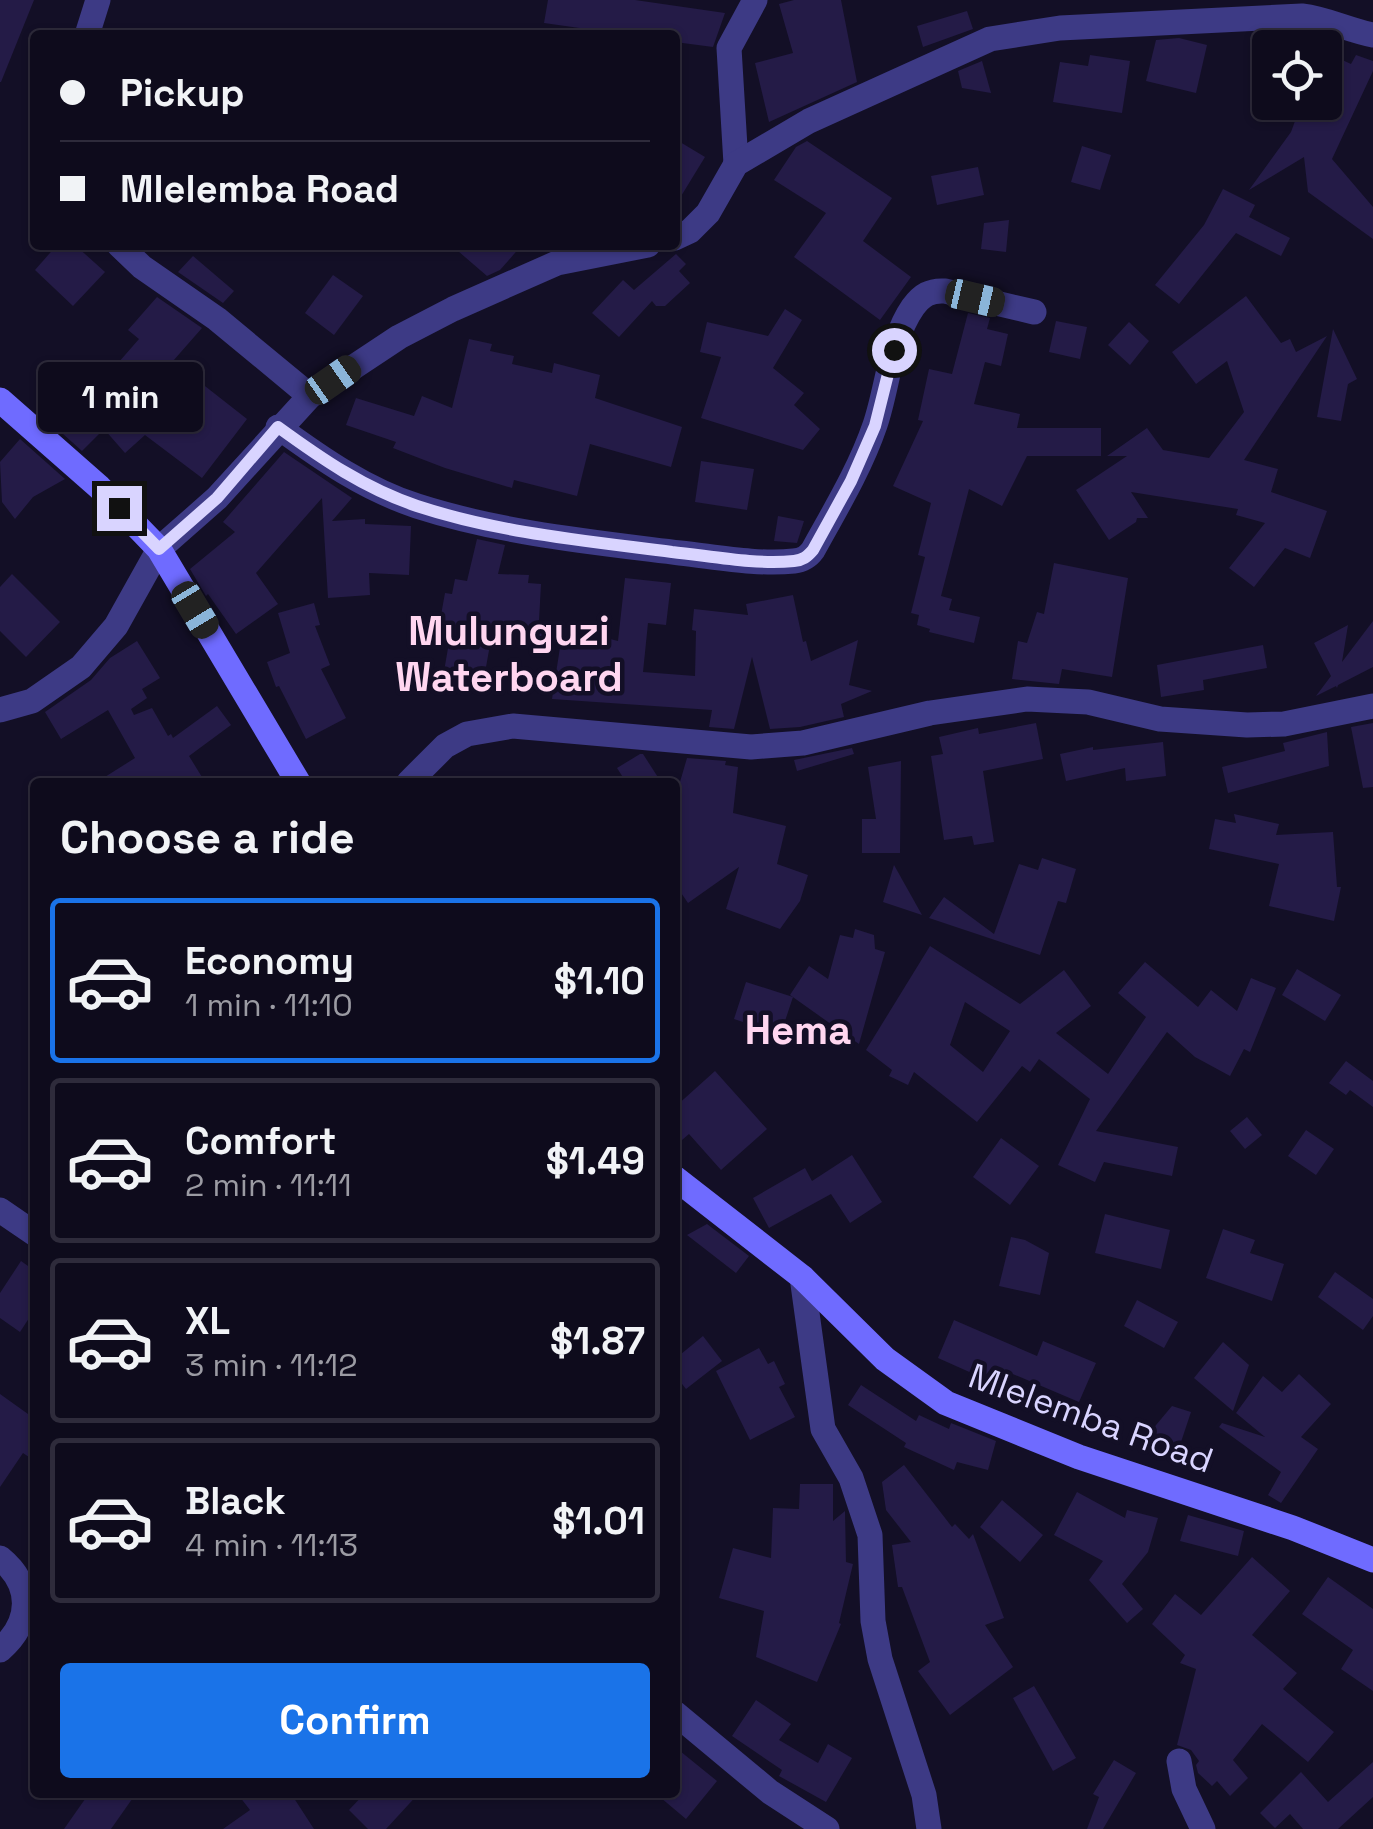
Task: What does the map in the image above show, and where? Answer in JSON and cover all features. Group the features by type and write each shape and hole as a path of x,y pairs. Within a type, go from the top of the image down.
{"street":[{"path":"89,30 98,0"},
{"path":"736,164 729,48 755,0"},
{"path":"680,236 708,212 736,164 809,121 990,39 1060,28 1305,8 1352,31 1373,35"},
{"path":"125,250 310,396"},
{"path":"0,710 32,702 82,667 116,626 159,549 217,498 310,396 399,337 453,309 558,263 623,250"},
{"path":"278,427 328,464 368,487 452,516 565,538 731,558 794,561 806,558 813,550 851,481 875,426 894,350 910,310 922,296 932,290 945,291 1034,312"},
{"path":"0,400 99,486 159,549 296,778"},
{"path":"413,778 445,746 467,734 513,726 751,747 803,743 930,713 1027,699 1088,702 1160,718 1247,725 1284,724 1373,706"},
{"name":"Mlelemba Road","path":"680,1182 802,1276 885,1359 946,1403 1079,1458 1293,1528 1373,1560"},
{"path":"0,1210 30,1231"},
{"path":"802,1276 823,1429 850,1478 870,1535 872,1621 880,1659 924,1795 929,1829"},
{"path":"0,1558 21,1580 26,1608 22,1623 0,1650"},
{"path":"680,1716 770,1792 827,1829"},
{"path":"1178,1761 1184,1789 1203,1829"}],"building":[{"path":"0,0 34,0 1,82 0,82"},
{"path":"548,0 635,0 725,13 713,47 680,43 680,30 594,30 544,23"},
{"path":"794,0 841,0 857,82 769,122 755,63 793,53 779,4"},
{"path":"967,11 973,29 923,47 917,26"},
{"path":"1179,38 1207,45 1196,93 1146,81 1156,40"},
{"path":"1090,55 1130,61 1122,113 1053,102 1060,62 1088,66"},
{"path":"1356,55 1373,61 1373,71 1332,159 1373,207 1373,239 1308,192 1304,157 1249,190 1295,120 1342,120 1342,60 1351,64"},
{"path":"982,61 991,93 962,88 958,71"},
{"path":"807,141 892,198 863,241 911,277 880,320 794,257 826,213 774,180 796,147"},
{"path":"680,142 705,157 680,198"},
{"path":"1082,146 1111,155 1100,190 1071,182"},
{"path":"978,167 984,195 937,205 931,176"},
{"path":"1223,189 1255,205 1249,217 1290,238 1281,256 1236,233 1179,304 1155,285 1204,225"},
{"path":"1009,220 1006,252 981,249 984,223"},
{"path":"53,250 81,250 105,272 73,306 35,270"},
{"path":"457,250 518,250 500,270 487,276"},
{"path":"676,254 686,264 679,271 690,283 665,306 656,306 652,301 619,337 592,313 623,280 634,290"},
{"path":"193,256 234,291 223,303 178,272"},
{"path":"333,275 363,296 334,335 305,313"},
{"path":"1246,296 1281,343 1290,339 1296,352 1327,336 1244,460 1278,469 1271,492 1327,511 1310,558 1285,548 1254,587 1229,568 1265,523 1236,515 1238,509 1131,492 1148,518 1137,518 1109,540 1076,490 1127,456 1107,456 1147,428 1163,450 1209,458 1244,412 1227,361 1196,384 1172,352"},
{"path":"157,297 202,328 173,361 247,419 202,478 145,435 125,453 104,429 82,451 42,415 54,401 61,406 90,377 98,386 139,339 128,330"},
{"path":"785,309 802,320 773,368 804,393 794,405 820,429 803,450 701,418 721,357 700,352 707,322 768,336"},
{"path":"968,313 990,318 987,329 1008,334 1001,366 985,362 974,404 1020,414 1017,428 1101,428 1101,456 1027,456 1002,506 969,489 941,596 952,599 949,610 980,617 974,643 929,632 930,629 917,625 919,615 911,613 925,557 918,555 931,503 893,486 923,421 918,420 929,369 952,374"},
{"path":"1056,321 1087,327 1080,359 1049,352"},
{"path":"1129,322 1149,341 1130,365 1108,345"},
{"path":"1333,329 1357,379 1348,384 1341,421 1317,417"},
{"path":"469,339 492,344 490,351 514,356 512,364 552,373 554,363 600,375 595,398 682,427 671,467 590,444 577,496 514,480 512,488 445,468 393,448 396,442 346,425 356,398 414,416 422,396 452,408"},
{"path":"20,439 65,479 33,497 15,519 2,502 0,462"},
{"path":"284,452 352,498 332,521 365,519 365,524 411,526 409,575 369,573 370,595 328,598 322,498 256,573 278,604 236,634 190,569 235,532 223,522"},
{"path":"701,461 754,469 747,510 695,502"},
{"path":"778,516 804,521 797,543 774,541"},
{"path":"477,539 505,545 498,574 529,575 528,583 541,584 539,621 618,641 625,578 671,583 666,625 648,623 643,672 695,676 694,609 748,615 746,604 793,595 811,661 858,640 849,685 872,691 841,704 844,717 770,729 752,657 734,729 709,727 712,710 552,699 561,641 491,639 483,684 443,677 451,631 439,626 445,593 452,594 455,579 467,581"},
{"path":"1054,563 1128,578 1112,677 1062,669 1059,684 1012,679 1018,641 1027,643 1037,612 1044,614"},
{"path":"12,574 60,622 26,657 0,631 0,587"},
{"path":"314,603 320,625 315,626 330,665 321,669 346,718 306,739 279,686 276,687 267,662 290,653 278,613"},
{"path":"1373,621 1373,667 1316,696 1331,676 1314,643 1348,625 1342,662"},
{"path":"137,641 160,678 142,689 147,698 131,709 134,715 152,708 168,736 173,738 217,706 231,725 189,756 203,778 103,778 135,758 108,710 61,739 45,712 91,680 110,658"},
{"path":"1263,645 1267,668 1203,680 1204,690 1161,697 1157,665"},
{"path":"1036,723 1043,759 983,771 994,842 974,845 972,836 944,840 931,756 943,754 939,737 978,728 979,734"},
{"path":"1373,723 1373,787 1363,788 1351,727"},
{"path":"1327,732 1329,766 1228,793 1222,767 1285,751 1283,743"},
{"path":"1163,742 1166,776 1126,781 1125,768 1066,781 1060,754 1093,747"},
{"path":"852,748 854,754 797,771 794,760"},
{"path":"643,754 658,778 623,778 617,768"},
{"path":"687,758 726,761 725,765 738,767 733,813 786,826 777,864 808,875 800,901 780,929 726,909 739,867 688,903 680,891 680,782"},
{"path":"901,761 900,853 862,853 862,819 876,819 868,767"},
{"path":"1234,814 1279,824 1276,835 1333,832 1337,887 1341,887 1334,921 1269,906 1279,864 1209,849 1215,819 1236,823"},
{"path":"1042,858 1076,869 1066,903 1058,901 1040,955 929,918 944,897 994,934 1019,864 1038,870"},
{"path":"894,865 922,915 883,902"},
{"path":"855,929 874,935 875,949 885,952 859,1044 790,995 809,966 828,979 840,935 853,938"},
{"path":"930,946 1020,1004 1064,970 1091,1006 1056,1033 1108,1074 1146,1017 1118,993 1145,962 1198,1007 1211,990 1237,1011 1251,978 1276,988 1250,1052 1244,1049 1230,1076 1195,1057 1167,1032 1096,1131 1178,1147 1172,1176 1104,1162 1095,1182 1058,1165 1090,1099 1039,1059 1030,1072 1022,1066 977,1122 914,1072 908,1085 889,1076 892,1070 866,1050","holes":["965,1002 1010,1031 983,1072 950,1045"]},
{"path":"1297,969 1341,995 1325,1021 1282,995"},
{"path":"746,982 793,997 779,1039 734,1019"},
{"path":"1346,1061 1373,1081 1373,1107 1350,1090 1346,1095 1329,1083"},
{"path":"715,1071 767,1129 721,1170 689,1134 680,1142 680,1102"},
{"path":"1247,1117 1262,1135 1245,1149 1230,1131"},
{"path":"1306,1130 1334,1149 1316,1175 1288,1156"},
{"path":"1001,1138 1039,1166 1010,1205 973,1177"},
{"path":"852,1155 882,1202 850,1223 831,1194 769,1228 753,1198 805,1168 812,1181"},
{"path":"1105,1214 1170,1230 1161,1269 1095,1253"},
{"path":"707,1224 749,1256 736,1273 687,1235"},
{"path":"1223,1229 1255,1240 1250,1253 1284,1264 1272,1301 1206,1278"},
{"path":"1011,1237 1049,1253 1040,1295 999,1286"},
{"path":"21,1261 30,1267 30,1317 20,1332 0,1318 0,1293"},
{"path":"1335,1272 1373,1299 1373,1316 1363,1330 1318,1297"},
{"path":"1137,1300 1178,1322 1164,1348 1124,1326"},
{"path":"954,1320 1037,1356 1043,1341 1096,1363 1079,1402 1001,1369 994,1383 938,1358"},
{"path":"703,1336 722,1361 686,1389 680,1381 680,1355"},
{"path":"1223,1342 1249,1365 1233,1411 1194,1378"},
{"path":"759,1348 768,1364 774,1361 785,1384 779,1387 795,1417 750,1440 716,1371"},
{"path":"1299,1374 1331,1404 1301,1437 1318,1449 1281,1503 1268,1495 1281,1472 1219,1427 1222,1423 1265,1437 1236,1413 1263,1376 1282,1392"},
{"path":"861,1385 916,1421 919,1415 949,1429 951,1423 996,1441 988,1470 957,1462 954,1470 904,1447 906,1443 848,1405"},
{"path":"0,1394 30,1415 30,1458 23,1453 0,1487"},
{"path":"1172,1406 1191,1412 1179,1448 1146,1437"},
{"path":"904,1465 952,1527 955,1524 969,1539 973,1534 1004,1618 985,1625 1013,1667 950,1715 918,1671 930,1662 902,1587 898,1587 892,1545 911,1542 886,1510 882,1482"},
{"path":"800,1484 833,1484 833,1521 845,1511 846,1562 853,1564 841,1624 817,1682 756,1657 764,1611 719,1598 733,1548 771,1558 773,1508 799,1509"},
{"path":"1077,1492 1125,1518 1127,1510 1158,1518 1148,1552 1122,1584 1143,1609 1127,1623 1089,1580 1103,1561 1054,1535"},
{"path":"1002,1500 1043,1535 1020,1562 980,1527"},
{"path":"1188,1515 1244,1531 1238,1556 1180,1541"},
{"path":"1252,1557 1290,1591 1252,1635 1297,1673 1283,1689 1334,1732 1308,1762 1262,1724 1233,1760 1248,1778 1230,1796 1217,1781 1212,1786 1198,1773 1199,1761 1191,1750 1177,1745 1196,1669 1180,1663 1185,1655 1152,1624 1175,1594 1201,1615"},
{"path":"1328,1577 1373,1609 1373,1691 1341,1669 1353,1650 1302,1614"},
{"path":"1034,1686 1076,1758 1053,1771 1013,1698"},
{"path":"756,1700 791,1724 779,1740 818,1763 828,1744 852,1758 826,1802 779,1776 782,1770 732,1736"},
{"path":"680,1751 717,1781 686,1819 661,1798 680,1798"},
{"path":"1114,1760 1136,1773 1103,1829 1087,1829 1099,1797 1093,1794"},
{"path":"1373,1762 1373,1797 1338,1829 1303,1829 1290,1814 1275,1828 1260,1813 1301,1772 1328,1802"},
{"path":"86,1798 133,1798 111,1829 64,1829"},
{"path":"241,1798 294,1798 314,1829 223,1829 250,1810"},
{"path":"360,1798 414,1798 386,1829 368,1829 349,1810"}],"district":[{"name":"Mulunguzi Waterboard","path":"509,654"},
{"name":"Hema","path":"798,1030"}],"route":[{"path":"119,508 159,549 217,498 278,427 328,464 368,487 452,516 628,546 794,561 806,558 813,550 851,481 875,426 894,350"}]}
